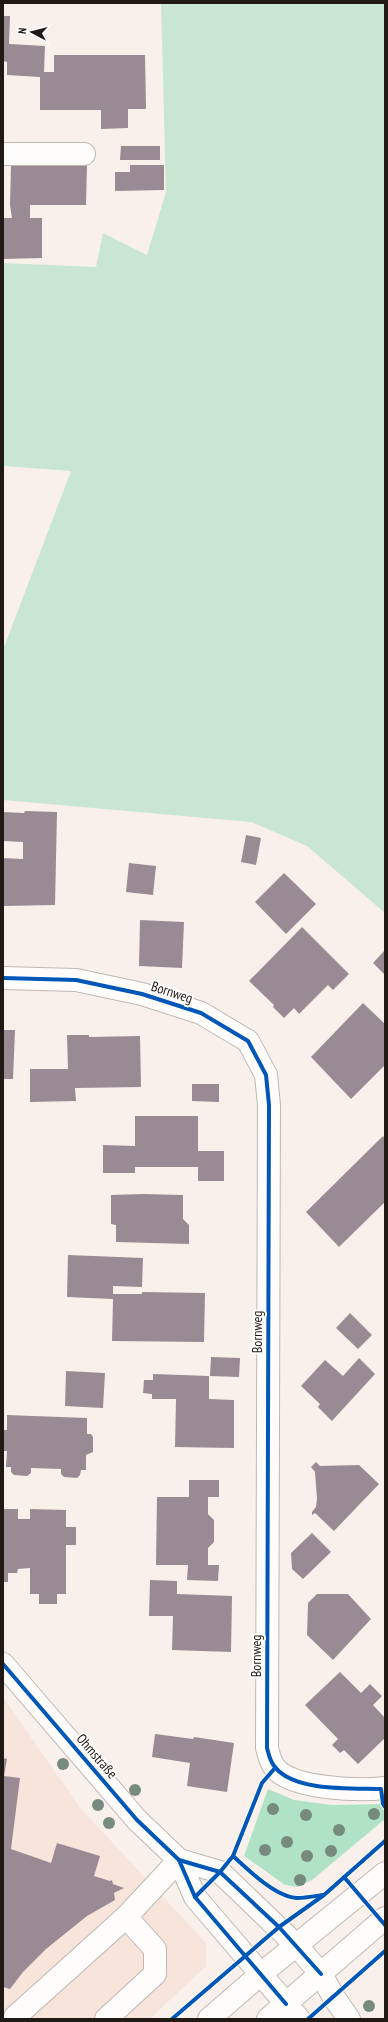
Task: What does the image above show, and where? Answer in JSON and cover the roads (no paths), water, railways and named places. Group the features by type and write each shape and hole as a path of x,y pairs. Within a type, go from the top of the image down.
{"street":[{"path":"3,154 84,154"},
{"name":"Bornweg","path":"3,978 76,980 142,994 201,1013 248,1041 266,1075 269,1105 267,1748 270,1760 275,1768 285,1776 297,1782 331,1787 385,1788"},
{"name":"Ohmstraße","path":"3,1664 137,1820 178,1860 195,1897 262,1973 292,2011"},
{"path":"15,2018 126,1917 178,1860"},
{"name":"Ohmstraße","path":"178,1860 220,1872 297,1946 321,1974 333,1996 349,2019"},
{"path":"209,2019 262,1973 385,1873"},
{"path":"106,2019 155,1974 155,1949 126,1917"},
{"path":"268,2019 292,2011 321,1974 385,1918"}]}
